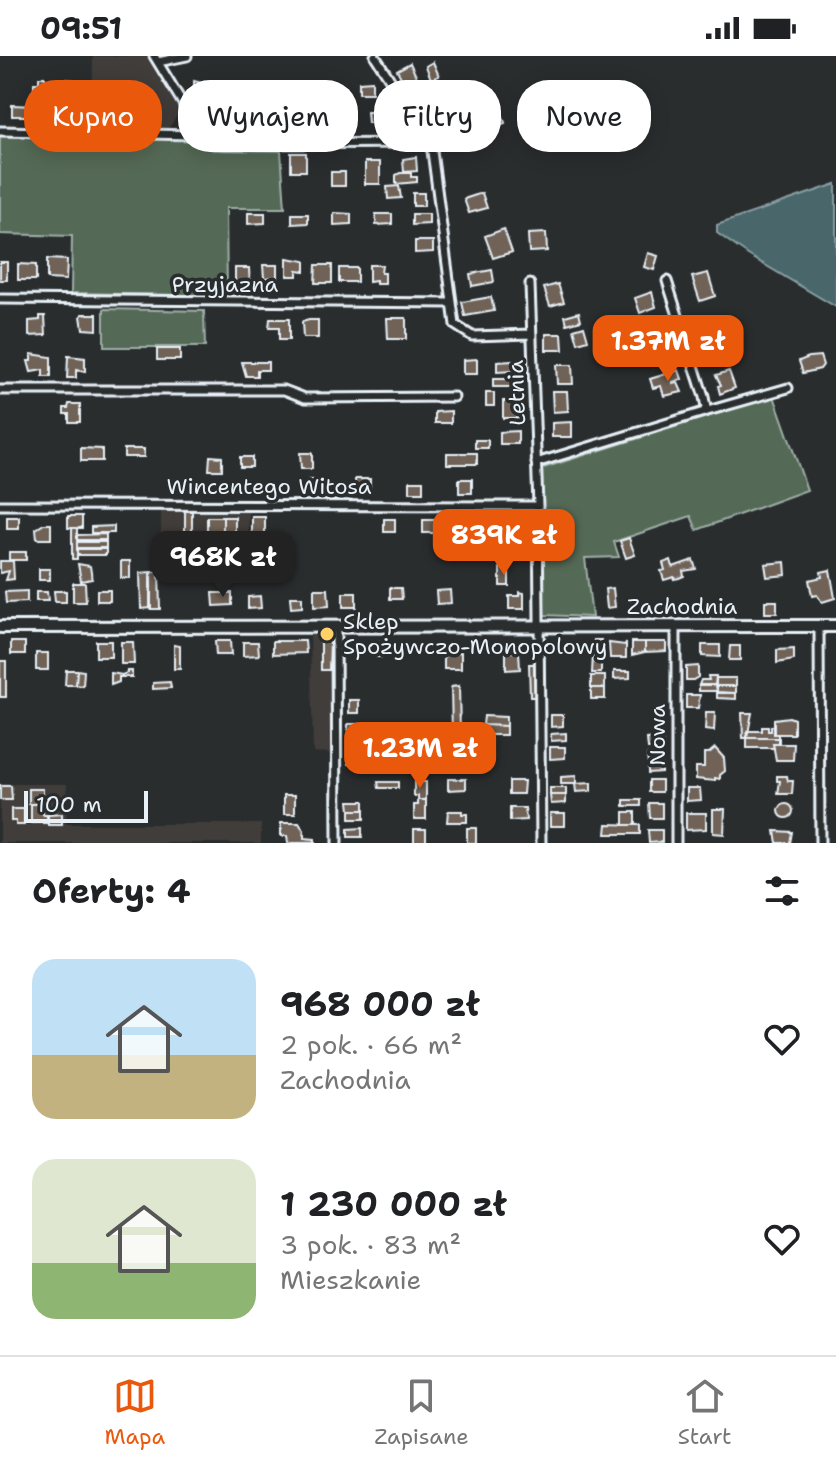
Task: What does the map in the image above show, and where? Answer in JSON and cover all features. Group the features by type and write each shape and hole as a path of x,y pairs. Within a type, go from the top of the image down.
{"street":[{"path":"178,95 156,59 187,56"},
{"name":"Letnia","path":"375,56 390,80"},
{"path":"0,131 178,135"},
{"name":"Letnia","path":"431,152 455,325 472,336 532,334 538,506 541,843"},
{"path":"667,281 706,404 704,412"},
{"path":"530,284 532,334"},
{"name":"Przyjazna","path":"0,299 451,303"},
{"path":"536,463 788,388"},
{"path":"0,390 284,390 305,398 454,397"},
{"name":"Wincentego Witosa","path":"0,505 538,506"},
{"name":"Nowa","path":"676,626 676,843"},
{"path":"819,626 820,843"},
{"name":"Zachodnia","path":"0,627 836,626"},
{"path":"336,627 337,843"}],"shaded area":[{"path":"93,56 147,56 161,80 93,80"},
{"path":"162,81 178,109 178,115 168,129 162,129"},
{"path":"161,511 249,511 248,564 161,562"},
{"path":"310,633 332,633 330,753 313,752"},
{"path":"0,784 67,784 66,824 261,824 261,843 0,843"}],"green space":[{"path":"0,135 24,135 24,152 162,152 162,137 178,139 178,152 281,152 285,208 226,208 227,296 71,293 72,236 0,234"},
{"path":"104,309 204,311 205,347 104,347"},
{"path":"774,396 807,490 697,530 691,516 614,542 619,557 585,558 592,617 543,615 540,596 540,469"}],"water":[{"path":"836,184 836,307 717,233 717,225"}],"building":[{"path":"433,62 439,76 431,79 426,66"},
{"path":"410,63 417,78 402,80 397,70"},
{"path":"372,81 372,93 359,93 359,82"},
{"path":"12,105 24,106 24,116 12,116"},
{"path":"373,107 374,123 368,123 367,112 373,112"},
{"path":"291,153 306,153 306,171 291,171"},
{"path":"416,157 417,171 404,172 403,159"},
{"path":"365,162 380,162 380,184 365,184"},
{"path":"331,172 345,172 345,186 331,186"},
{"path":"411,173 411,177 417,177 417,182 396,184 396,175"},
{"path":"399,186 401,198 388,199 387,187"},
{"path":"413,193 424,193 424,206 413,206"},
{"path":"482,193 487,208 469,213 464,199"},
{"path":"248,213 265,213 265,223 248,224"},
{"path":"334,213 351,214 351,224 334,225"},
{"path":"292,214 308,214 308,223 292,224"},
{"path":"376,214 392,214 392,224 376,225"},
{"path":"412,214 429,214 429,224 412,225"},
{"path":"504,229 512,252 493,258 485,236"},
{"path":"546,233 547,251 529,252 528,234"},
{"path":"415,241 433,241 433,252 415,253"},
{"path":"648,253 658,256 654,270 644,267"},
{"path":"287,258 305,261 305,271 297,270 297,276 287,276"},
{"path":"47,259 67,260 66,280 47,279"},
{"path":"0,262 7,262 7,280 0,280"},
{"path":"18,264 36,265 36,280 18,280"},
{"path":"263,265 277,265 277,277 264,278"},
{"path":"316,265 332,265 332,283 315,283"},
{"path":"369,265 382,265 385,284 369,282"},
{"path":"235,268 249,268 250,286 235,286"},
{"path":"339,268 357,268 357,282 339,282"},
{"path":"492,270 494,282 472,286 470,274"},
{"path":"708,273 715,296 700,301 692,277"},
{"path":"558,284 564,302 550,306 544,288"},
{"path":"652,292 656,307 640,313 635,298"},
{"path":"491,297 494,311 465,316 462,302"},
{"path":"579,312 581,320 567,324 565,316"},
{"path":"83,314 97,314 97,330 83,329"},
{"path":"40,316 45,316 46,335 29,336 29,321 40,320"},
{"path":"387,318 406,318 406,339 388,339"},
{"path":"270,319 289,319 289,340 279,340 279,328 269,328"},
{"path":"318,320 318,338 303,338 302,322"},
{"path":"584,326 588,340 578,343 574,329"},
{"path":"662,327 664,346 650,351 645,336"},
{"path":"546,334 562,334 563,350 546,350"},
{"path":"157,349 180,349 180,360 157,360"},
{"path":"31,354 51,357 51,377 43,377 43,370 31,372 28,361 31,361"},
{"path":"68,356 85,358 85,372 76,370 76,378 67,378"},
{"path":"820,356 823,365 820,369 803,373 799,361"},
{"path":"477,359 477,374 463,374 463,360"},
{"path":"512,361 513,371 497,372 497,362"},
{"path":"242,362 268,362 268,370 257,370 257,376 246,376"},
{"path":"556,365 572,365 573,384 557,384"},
{"path":"679,370 682,379 673,384 678,383 682,392 664,396 661,386 653,388 650,379"},
{"path":"729,371 735,388 720,394 718,386 721,385 716,375"},
{"path":"493,379 513,379 513,387 493,387"},
{"path":"552,391 567,391 568,411 553,412"},
{"path":"486,393 494,393 494,406 486,406"},
{"path":"503,401 518,401 518,418 503,418"},
{"path":"69,404 80,404 80,422 69,422 69,414 64,414 64,408 68,408"},
{"path":"451,411 451,423 435,423 435,412"},
{"path":"572,422 572,437 552,437 552,423"},
{"path":"518,431 518,444 500,444 500,432"},
{"path":"475,440 488,440 488,448 475,448"},
{"path":"81,448 102,449 102,461 81,461"},
{"path":"124,449 144,449 144,457 124,457"},
{"path":"300,453 312,453 312,469 301,469"},
{"path":"447,453 477,453 477,464 447,464"},
{"path":"210,456 222,457 222,470 209,470"},
{"path":"240,457 252,457 252,467 240,467"},
{"path":"355,479 370,479 370,493 355,493"},
{"path":"459,479 472,479 472,493 459,493"},
{"path":"308,480 322,480 323,494 308,494"},
{"path":"410,481 423,481 423,492 410,492"},
{"path":"185,511 192,511 192,561 185,561"},
{"path":"520,513 521,525 501,526 500,514"},
{"path":"68,516 82,516 82,528 68,528"},
{"path":"7,517 19,517 19,529 7,529"},
{"path":"207,517 223,517 223,556 207,556"},
{"path":"223,517 235,517 235,556 223,556"},
{"path":"252,517 265,517 265,536 252,536"},
{"path":"384,519 395,519 395,532 384,532"},
{"path":"485,519 492,519 491,541 485,541"},
{"path":"423,520 435,520 435,533 423,533"},
{"path":"468,520 479,520 479,538 468,538"},
{"path":"51,524 51,539 37,539 36,529"},
{"path":"114,526 114,533 91,533 91,527"},
{"path":"72,528 77,528 77,559 72,559"},
{"path":"106,534 106,540 77,540 77,535"},
{"path":"629,538 635,555 626,558 620,541"},
{"path":"77,542 106,542 106,548 77,548"},
{"path":"505,547 524,547 524,559 505,559"},
{"path":"77,549 106,549 106,555 77,555"},
{"path":"235,549 253,549 253,556 235,556"},
{"path":"9,552 26,552 26,560 9,560"},
{"path":"671,560 673,567 693,560 696,569 683,571 684,576 679,578 664,580 661,571 665,570 663,563"},
{"path":"0,561 13,561 14,579 6,580 9,571 0,573"},
{"path":"121,561 130,561 130,578 121,578"},
{"path":"785,562 786,575 767,577 765,564"},
{"path":"78,564 90,566 92,579 81,581"},
{"path":"500,568 509,568 509,586 500,586"},
{"path":"39,569 50,569 50,580 39,580"},
{"path":"830,570 835,598 822,602 817,595 812,596 809,580 822,577 821,572"},
{"path":"150,572 150,608 141,609 140,573"},
{"path":"151,572 159,572 160,609 151,609"},
{"path":"73,583 85,583 86,602 73,602"},
{"path":"390,588 401,588 402,599 390,599"},
{"path":"613,588 615,607 607,608 605,589"},
{"path":"314,589 328,589 329,606 314,607"},
{"path":"97,590 110,590 110,601 97,601"},
{"path":"450,590 451,603 437,604 436,591"},
{"path":"27,591 27,602 6,603 5,592"},
{"path":"54,591 66,591 66,602 55,602"},
{"path":"36,592 47,592 48,601 36,601"},
{"path":"519,592 524,593 524,609 509,609 509,596 519,596"},
{"path":"213,593 232,593 232,605 214,606"},
{"path":"343,593 356,593 356,607 343,607"},
{"path":"260,596 261,608 248,609 248,597"},
{"path":"290,597 302,597 302,607 291,608"},
{"path":"765,601 777,601 777,613 765,613"},
{"path":"594,640 601,640 601,673 592,673 593,655 588,655 588,650 593,650"},
{"path":"96,641 111,641 111,657 96,657"},
{"path":"215,641 230,641 231,655 216,655"},
{"path":"273,641 305,641 306,653 273,654"},
{"path":"321,641 330,642 329,670 321,670"},
{"path":"11,642 25,642 25,654 11,654"},
{"path":"121,642 133,642 134,664 121,664"},
{"path":"243,642 258,642 259,655 243,656"},
{"path":"390,642 391,657 377,657 376,643"},
{"path":"626,642 626,658 610,658 609,643 625,645"},
{"path":"632,642 645,642 645,652 632,655"},
{"path":"645,642 666,642 666,651 645,652"},
{"path":"174,645 180,646 180,669 174,669"},
{"path":"702,645 720,645 720,657 702,656"},
{"path":"730,646 740,646 740,660 729,660"},
{"path":"794,649 794,660 777,663 777,650"},
{"path":"461,652 461,669 444,669 444,653"},
{"path":"506,652 519,652 520,669 506,670"},
{"path":"36,653 48,653 48,670 36,670"},
{"path":"0,661 6,661 6,697 0,697"},
{"path":"529,664 536,664 537,697 530,697"},
{"path":"698,666 698,677 686,680 686,667"},
{"path":"66,670 77,670 76,685 65,685"},
{"path":"77,670 84,671 83,686 76,685"},
{"path":"132,671 132,677 119,677 119,682 111,685 111,673 122,675"},
{"path":"614,671 630,671 630,678 614,679"},
{"path":"591,676 605,676 605,688 591,688"},
{"path":"708,676 716,676 715,685 699,685 701,680 709,680"},
{"path":"716,678 736,678 736,686 716,686"},
{"path":"170,682 171,688 153,689 153,683"},
{"path":"699,685 716,685 717,691 699,691"},
{"path":"459,686 460,733 452,733 451,687"},
{"path":"717,686 736,686 736,693 717,692"},
{"path":"591,688 605,688 605,699 591,699"},
{"path":"717,693 736,693 736,699 717,698"},
{"path":"686,695 700,695 698,708 686,708"},
{"path":"349,700 359,700 359,713 349,713"},
{"path":"706,713 715,713 714,731 705,730"},
{"path":"742,713 752,713 747,738 743,738"},
{"path":"551,715 563,715 563,726 551,727"},
{"path":"484,716 506,717 506,726 483,725"},
{"path":"774,719 794,719 794,734 774,734"},
{"path":"348,724 359,724 359,735 348,735"},
{"path":"483,725 506,726 506,735 483,735"},
{"path":"771,726 774,726 774,734 778,734 778,738 747,738 747,731 762,731 762,727 768,727 771,731"},
{"path":"566,733 566,740 551,741 551,734"},
{"path":"348,735 360,735 360,745 348,745"},
{"path":"662,738 663,748 648,749 647,739"},
{"path":"747,738 779,738 779,744 773,744 774,748 747,748"},
{"path":"773,744 794,744 793,760 776,760"},
{"path":"406,747 420,747 420,751 425,751 425,759 406,759"},
{"path":"427,747 441,747 441,759 427,759"},
{"path":"448,747 462,747 461,751 466,751 467,758 443,759 443,751 447,751"},
{"path":"550,747 565,747 565,758 550,759"},
{"path":"715,748 724,758 725,771 715,781 696,779 696,767 704,767 704,753"},
{"path":"349,752 360,752 361,764 349,764"},
{"path":"369,753 387,753 387,768 370,768"},
{"path":"661,754 661,763 648,764 647,755"},
{"path":"661,763 661,772 648,773 648,764"},
{"path":"576,776 576,784 561,784 561,777"},
{"path":"777,776 787,776 788,781 793,781 792,794 778,794 780,781 777,781"},
{"path":"448,779 466,779 466,789 448,790"},
{"path":"649,780 662,780 662,792 649,792"},
{"path":"509,781 524,781 523,794 509,794"},
{"path":"378,782 398,782 398,788 379,788"},
{"path":"414,782 426,782 426,800 418,800 418,796 414,796"},
{"path":"591,783 591,791 576,792 575,784"},
{"path":"0,786 11,786 12,800 0,800"},
{"path":"550,788 566,788 566,795 550,795"},
{"path":"687,788 700,788 701,800 687,801"},
{"path":"29,789 43,789 47,810 43,810 43,804 29,804"},
{"path":"284,795 295,795 295,814 284,814"},
{"path":"550,795 566,795 566,803 551,804"},
{"path":"418,800 426,800 426,819 414,819 414,805 418,805"},
{"path":"624,800 641,800 641,806 624,806"},
{"path":"349,801 364,801 364,810 350,810"},
{"path":"649,803 662,803 662,818 650,818"},
{"path":"31,804 43,804 47,823 31,823"},
{"path":"786,804 793,811 786,818 779,811"},
{"path":"510,808 525,808 526,820 510,821"},
{"path":"11,809 24,809 24,825 11,821"},
{"path":"713,809 725,809 724,834 713,833"},
{"path":"350,810 364,810 364,819 350,819"},
{"path":"448,811 462,811 462,814 467,814 467,822 447,822"},
{"path":"624,812 635,812 635,825 624,825"},
{"path":"550,813 565,813 565,826 550,826"},
{"path":"686,813 706,813 706,829 686,830"},
{"path":"62,814 62,825 48,825 48,815"},
{"path":"281,823 299,823 304,838 315,839 315,843 288,843 287,836 281,836"},
{"path":"607,824 640,825 640,834 606,834"},
{"path":"362,828 362,837 348,837 348,829"},
{"path":"467,828 476,828 476,843 467,843"},
{"path":"414,829 426,829 426,843 414,843"},
{"path":"648,830 662,830 662,842 649,843"},
{"path":"775,831 792,832 790,843 777,843"}],"place":[{"name":"Sklep Spożywczo-Monopolowy","path":"327,634"}]}
